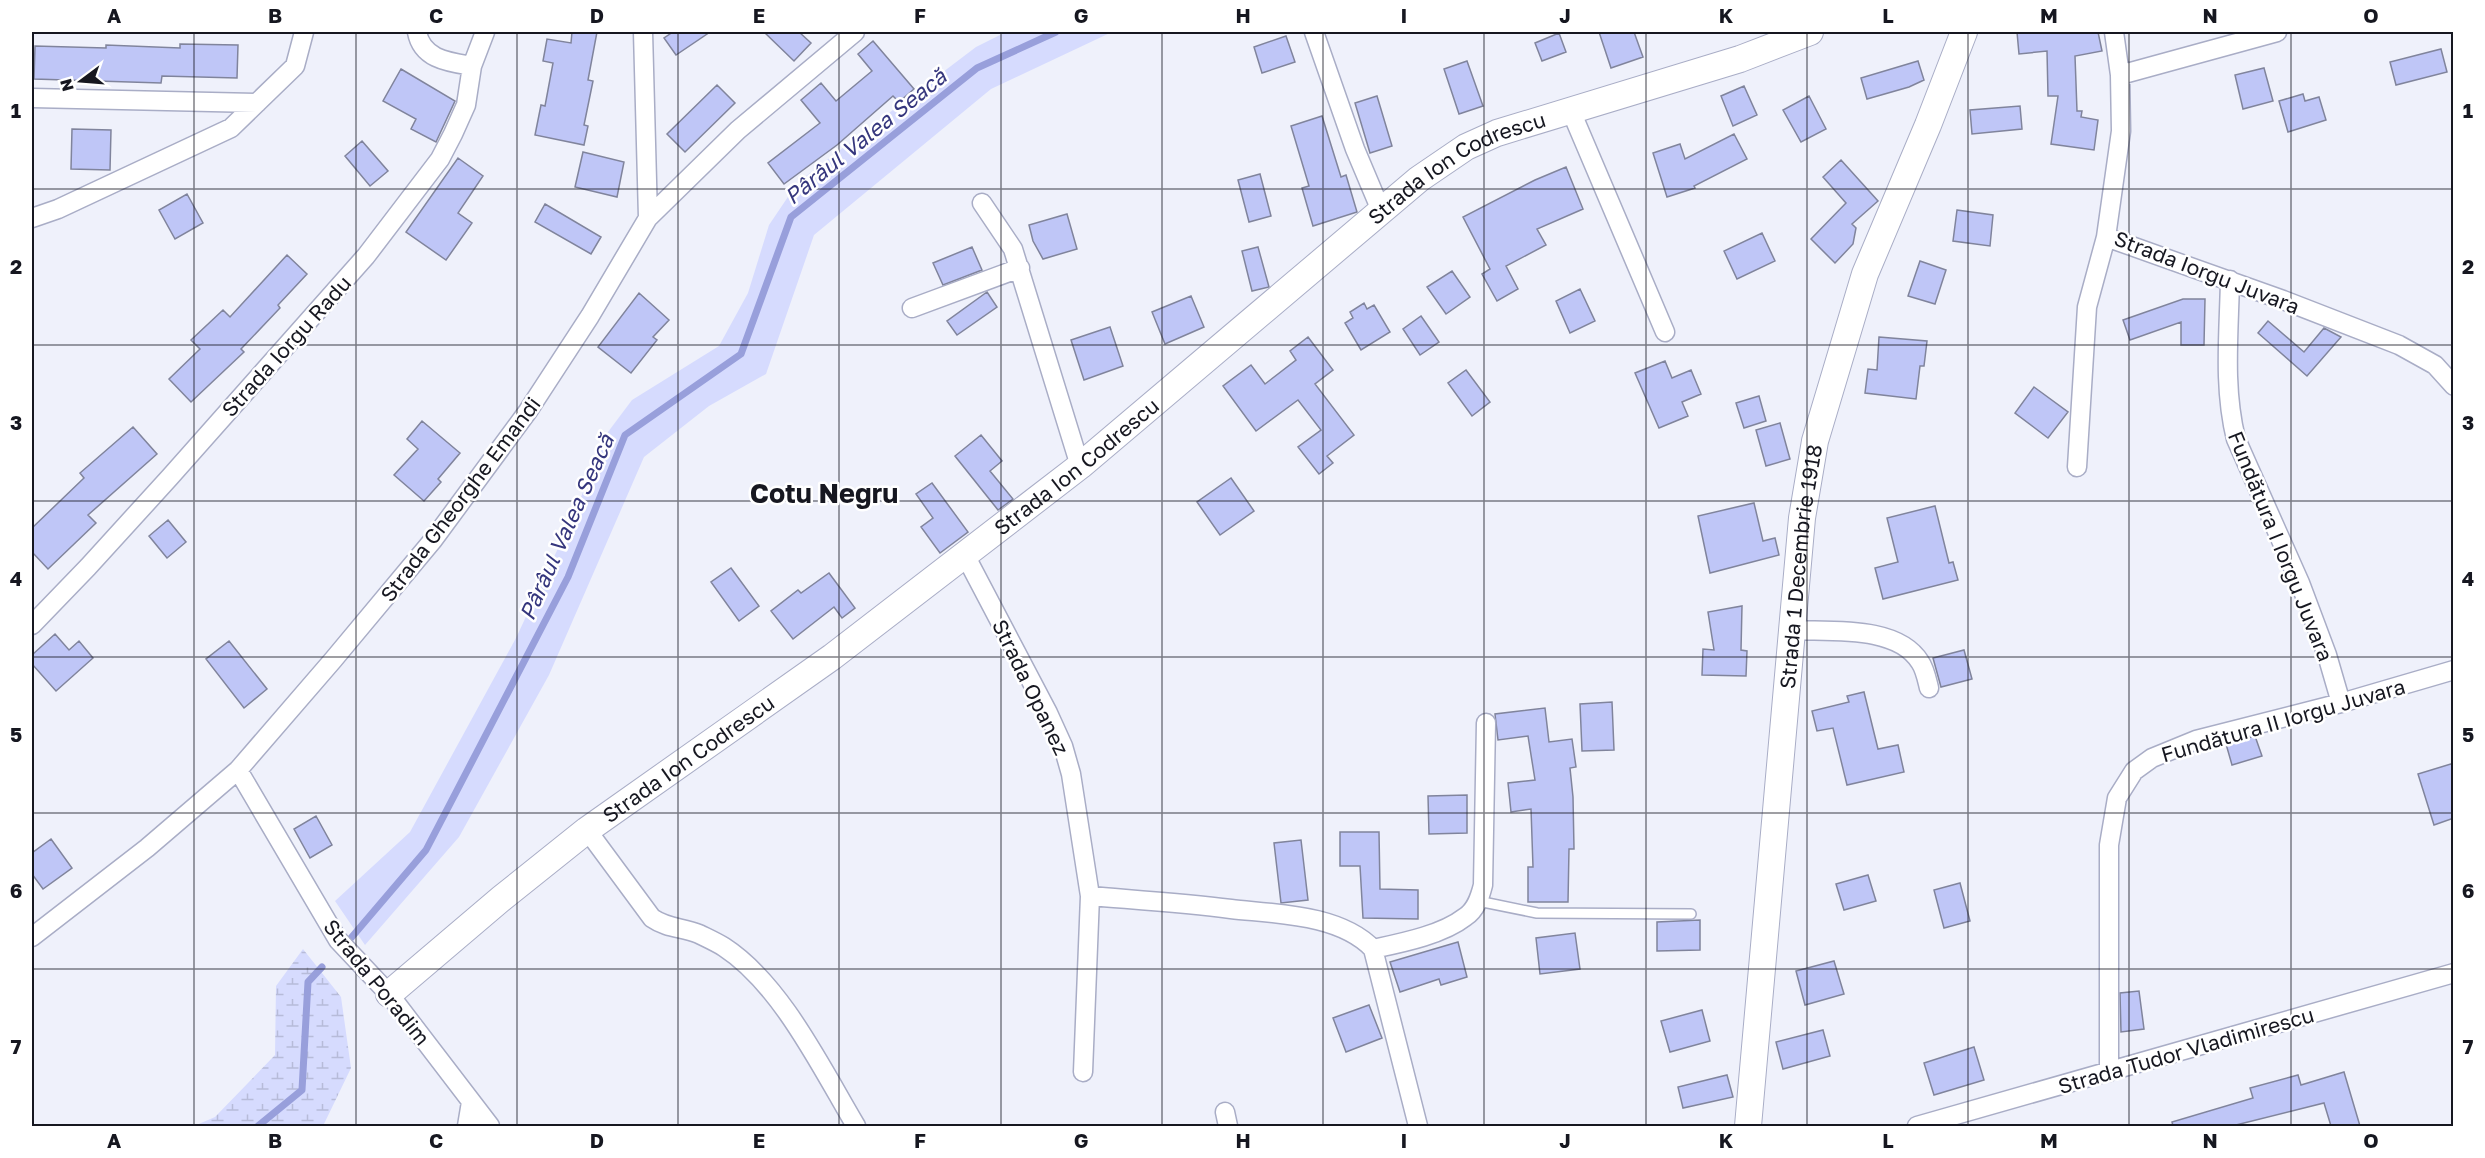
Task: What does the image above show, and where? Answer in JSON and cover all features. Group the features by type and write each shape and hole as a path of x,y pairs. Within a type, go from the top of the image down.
{"main road":[{"name":"Strada Ion Codrescu","path":"389,994 502,898 587,830 832,657 1080,466 1241,328 1382,213 1419,179 1466,147 1497,133 1740,59 1810,32"},
{"name":"Strada 1 Decembrie 1918","path":"1748,1126 1802,518 1815,441 1865,274 1928,125 1964,32"}],"street":[{"path":"32,218 58,209 231,128 295,66 304,32"},
{"path":"417,32 423,48 432,56 445,62 472,66"},
{"name":"Strada Iorgu Radu","path":"32,625 170,477 366,256 444,151 466,105 472,66 485,32"},
{"path":"644,32 648,218"},
{"name":"Strada Gheorghe Emandi","path":"32,937 147,848 238,770 433,540 528,411 590,316 648,218 738,130 855,32"},
{"path":"1314,32 1355,149 1382,213"},
{"name":"Strada Iorgu Juvara","path":"2114,32 2120,75 2121,131 2106,237 2230,280 2399,345 2435,364 2454,386"},
{"path":"2120,75 2277,32"},
{"path":"32,98 257,103"},
{"path":"1571,111 1665,332"},
{"path":"982,203 1013,249 1080,466"},
{"path":"2077,467 2086,308 2106,237"},
{"path":"912,308 1020,268"},
{"name":"Fundătura I Iorgu Juvara","path":"2230,280 2228,387 2230,414 2236,439 2300,583 2327,655 2341,703"},
{"name":"Strada Opanez","path":"965,555 1063,746 1071,774 1090,896 1083,1072"},
{"path":"1792,630 1879,636 1894,640 1907,647 1921,662 1929,688"},
{"name":"Fundătura II Iorgu Juvara","path":"2109,1072 2109,845 2117,798 2134,771 2152,758 2172,748 2196,740 2341,703 2454,670"},
{"path":"1373,949 1435,932 1466,917 1478,902 1483,885 1486,723"},
{"name":"Strada Poradim","path":"238,770 338,940 389,994 490,1126"},
{"path":"587,830 652,918 664,926 699,934 723,947 743,961 763,983 801,1032 856,1126"},
{"path":"1090,896 1302,917 1341,928 1363,938 1373,949 1418,1126"},
{"name":"Strada Tudor Vladimirescu","path":"1917,1126 2454,973"},
{"path":"466,1126 471,1102"}],"lane":[{"path":"1478,902 1537,914 1691,914"}],"green space":[{"path":"1006,32 1112,32 991,89 814,235 766,374 709,406 644,457 549,675 459,837 365,945 335,901 410,832 516,638 576,510 605,436 632,400 719,346 748,293 769,225 798,182 976,47"},
{"path":"303,949 341,997 351,1068 323,1126 194,1126 215,1117 275,1055 276,986"}],"building":[{"path":"572,32 597,32 588,80 593,81 584,125 588,126 584,145 535,135 541,105 545,106 553,63 543,61 547,39 571,43"},
{"path":"673,32 710,32 676,55 664,38"},
{"path":"764,32 799,32 811,43 794,61"},
{"path":"1599,32 1634,32 1643,57 1611,68"},
{"path":"2017,32 2098,32 2102,51 2075,56 2077,111 2082,111 2081,117 2098,120 2094,150 2051,144 2058,96 2048,96 2047,51 2019,54"},
{"path":"1559,33 1566,52 1542,61 1535,43"},
{"path":"1286,36 1295,62 1262,73 1254,47"},
{"path":"873,41 914,89 899,102 893,96 837,145 784,184 768,163 820,123 801,100 821,83 836,101 872,71 858,54"},
{"path":"180,44 238,45 237,78 162,76 161,83 34,79 35,46 106,48 106,45 180,48"},
{"path":"2441,49 2447,72 2396,85 2390,62"},
{"path":"1467,61 1483,106 1459,114 1444,69"},
{"path":"1918,61 1924,80 1909,87 1867,99 1861,78"},
{"path":"2264,68 2273,101 2243,109 2235,75"},
{"path":"401,69 455,101 436,142 411,129 416,119 383,101"},
{"path":"717,85 735,103 685,152 667,134"},
{"path":"1744,86 1757,115 1733,126 1721,96"},
{"path":"2303,94 2305,101 2319,97 2326,120 2288,132 2279,101"},
{"path":"1377,96 1392,146 1370,153 1355,103"},
{"path":"1809,96 1826,129 1801,142 1783,110"},
{"path":"2020,106 2022,129 1972,134 1970,110"},
{"path":"1322,116 1341,177 1346,175 1357,212 1313,226 1302,188 1309,186 1291,126"},
{"path":"72,129 111,130 110,170 71,169"},
{"path":"1734,134 1747,159 1694,186 1695,188 1667,197 1653,153 1680,144 1685,159"},
{"path":"362,141 388,171 370,186 345,156"},
{"path":"583,152 624,162 617,197 575,187"},
{"path":"458,158 483,176 458,213 472,223 446,260 406,232"},
{"path":"1841,160 1878,201 1852,224 1856,228 1853,244 1835,263 1811,239 1846,203 1823,177"},
{"path":"1566,167 1583,209 1537,229 1546,245 1506,266 1518,289 1497,301 1482,274 1490,269 1463,217 1535,180"},
{"path":"1260,174 1271,216 1249,222 1238,180"},
{"path":"187,194 203,223 175,239 159,210"},
{"path":"545,204 601,237 591,254 535,222"},
{"path":"1957,210 1993,215 1990,246 1953,241"},
{"path":"1067,214 1077,249 1043,259 1033,241 1029,225"},
{"path":"1762,233 1775,261 1737,279 1724,251"},
{"path":"972,247 982,270 943,285 933,263"},
{"path":"1258,247 1269,287 1252,291 1242,251"},
{"path":"287,255 307,274 278,305 280,308 241,349 244,352 191,402 169,379 200,349 191,340 223,310 230,317"},
{"path":"1920,261 1946,270 1935,304 1908,296"},
{"path":"1452,271 1470,297 1446,314 1427,287"},
{"path":"1580,289 1595,321 1570,333 1556,301"},
{"path":"987,292 997,307 957,335 947,321"},
{"path":"639,293 669,320 653,337 657,340 631,373 598,347"},
{"path":"1191,296 1204,327 1165,344 1152,312"},
{"path":"2183,299 2205,299 2204,345 2181,345 2181,322 2130,340 2123,320"},
{"path":"1364,303 1367,309 1374,305 1390,332 1361,350 1345,323 1353,318 1350,312"},
{"path":"1421,316 1439,342 1420,355 1403,329"},
{"path":"2268,321 2304,352 2324,328 2341,337 2307,376 2258,333"},
{"path":"1110,327 1123,366 1084,380 1071,340"},
{"path":"1308,337 1333,370 1315,384 1354,435 1327,456 1333,463 1319,474 1298,447 1321,430 1298,400 1256,431 1223,386 1251,365 1265,384 1296,360 1290,351"},
{"path":"1879,337 1927,341 1924,366 1920,366 1916,399 1865,393 1868,369 1877,370"},
{"path":"1665,361 1672,378 1691,370 1701,394 1682,402 1688,416 1659,428 1635,373"},
{"path":"1466,370 1490,402 1472,416 1448,383"},
{"path":"2034,387 2068,412 2048,438 2015,413"},
{"path":"1759,396 1766,421 1744,428 1736,403"},
{"path":"422,421 460,453 438,479 441,482 424,501 394,475 418,449 407,439"},
{"path":"1780,423 1790,459 1766,466 1756,430"},
{"path":"133,427 157,454 88,515 96,523 48,569 32,552 32,528 84,478 80,473"},
{"path":"981,435 1002,461 990,471 1013,499 998,510 955,456"},
{"path":"1231,478 1254,511 1220,535 1197,502"},
{"path":"932,483 968,532 940,553 921,527 933,518 916,494"},
{"path":"1754,503 1763,541 1775,538 1779,555 1710,573 1698,516"},
{"path":"1935,506 1949,563 1953,562 1958,580 1883,599 1875,568 1898,562 1887,518"},
{"path":"168,520 186,542 167,558 149,536"},
{"path":"731,568 759,606 739,621 711,582"},
{"path":"829,573 855,608 842,618 834,607 793,639 771,611 798,590 801,593"},
{"path":"1742,606 1741,650 1747,651 1746,676 1702,675 1703,649 1714,650 1708,612"},
{"path":"55,634 69,650 79,641 93,658 56,691 32,664 32,655"},
{"path":"229,641 267,689 244,708 206,659"},
{"path":"1964,650 1972,679 1941,687 1933,658"},
{"path":"1864,692 1878,749 1898,745 1904,772 1847,785 1833,728 1817,731 1812,711 1849,702 1847,696"},
{"path":"1612,702 1614,750 1582,751 1580,704"},
{"path":"1545,708 1549,742 1572,739 1576,767 1570,768 1574,849 1569,849 1568,902 1528,902 1528,867 1533,867 1531,809 1511,812 1508,783 1535,780 1528,736 1498,740 1495,714"},
{"path":"2255,736 2262,756 2232,765 2226,744"},
{"path":"2454,763 2454,818 2434,825 2418,774"},
{"path":"1467,795 1467,833 1429,834 1428,796"},
{"path":"316,816 332,845 310,858 294,829"},
{"path":"1340,832 1379,832 1380,889 1418,890 1418,919 1363,918 1360,866 1340,866"},
{"path":"51,839 72,868 43,889 32,874 32,853"},
{"path":"1301,840 1308,900 1281,903 1274,843"},
{"path":"1868,875 1876,901 1844,910 1836,884"},
{"path":"1960,883 1970,921 1944,928 1934,890"},
{"path":"1700,920 1700,950 1657,951 1657,922"},
{"path":"1575,933 1580,969 1540,974 1536,938"},
{"path":"1458,942 1467,977 1441,985 1439,979 1400,992 1390,962"},
{"path":"1834,961 1844,994 1805,1005 1796,971"},
{"path":"2139,991 2144,1029 2121,1032 2120,993"},
{"path":"1369,1005 1382,1038 1346,1052 1333,1018"},
{"path":"1702,1010 1710,1041 1670,1052 1661,1021"},
{"path":"1823,1030 1830,1056 1783,1069 1776,1042"},
{"path":"1974,1047 1984,1080 1934,1095 1924,1063"},
{"path":"2344,1072 2360,1126 2331,1126 2324,1103 2232,1126 2173,1126 2172,1122 2253,1098 2250,1088 2298,1075 2301,1085"},
{"path":"1727,1075 1733,1097 1683,1108 1678,1087"}],"waterway":[{"name":"Pârâul Valea Seacă","path":"351,938 426,850 568,577 625,435 741,354 791,217 977,68 1056,32"},
{"name":"Pârâul Valea Seacă","path":"258,1126 302,1090 308,982 322,967"}],"district":[{"name":"Cotu Negru","path":"824,493"}]}
